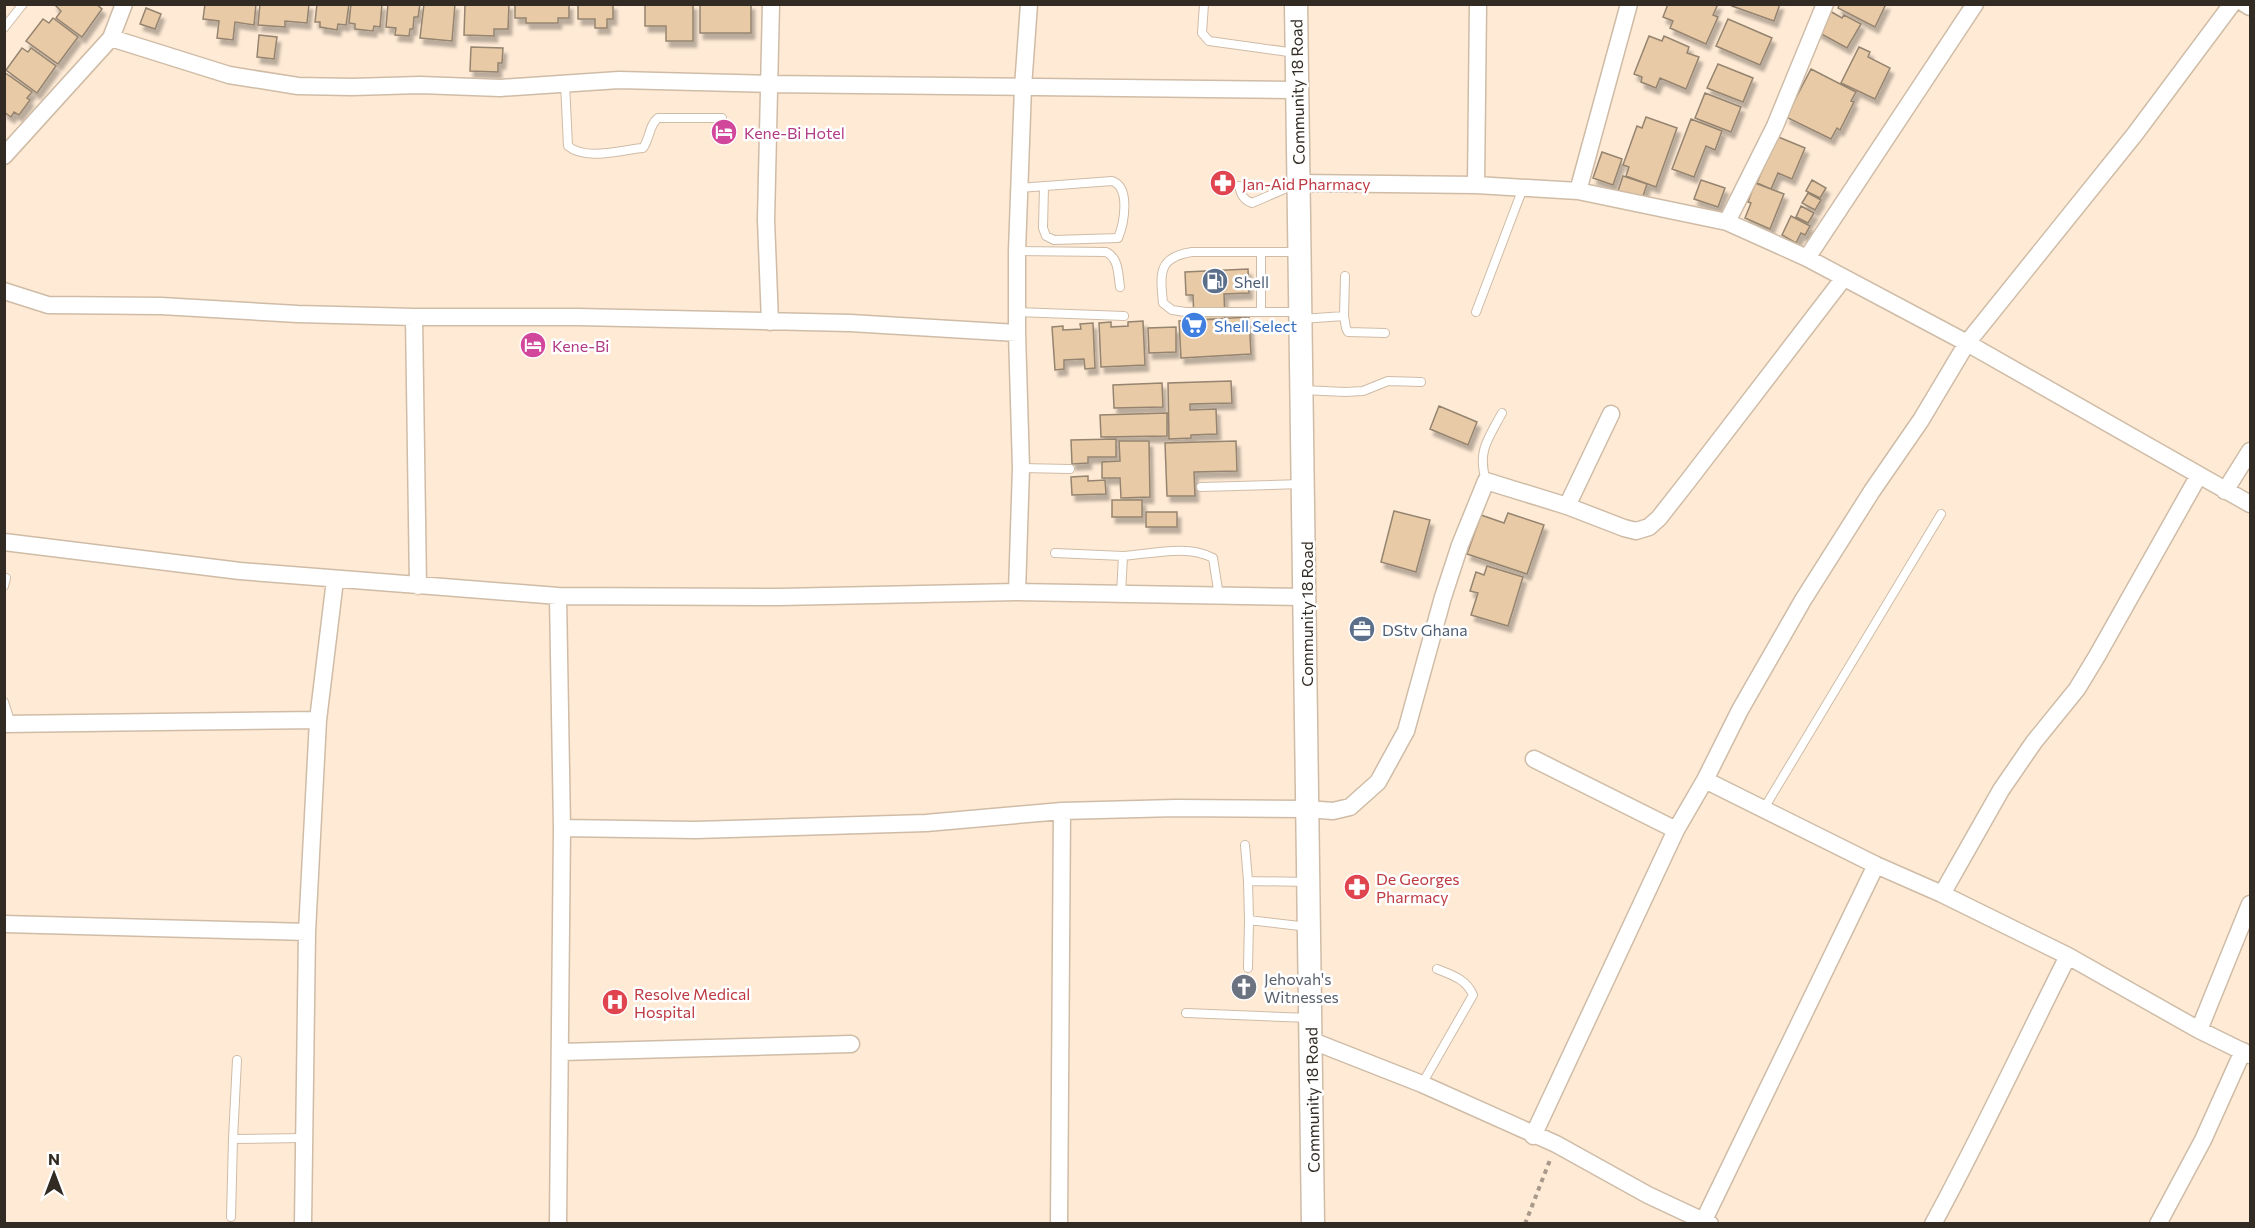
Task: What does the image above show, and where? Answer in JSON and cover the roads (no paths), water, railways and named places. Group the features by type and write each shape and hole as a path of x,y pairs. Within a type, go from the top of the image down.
{"main road":[{"name":"Community 18 Road","path":"1296,4 1313,1224"}],"street":[{"path":"770,322 766,220 771,4"},
{"path":"1017,592 1022,468 1017,333 1017,251 1023,87 1029,4"},
{"path":"1476,185 1479,4"},
{"path":"1578,191 1629,4"},
{"path":"1727,222 1775,126 1825,4"},
{"path":"1807,258 1975,4"},
{"path":"1533,1136 1676,830 1705,780 1740,710 1803,600 1872,490 1921,420 1967,343 2134,134 2232,4"},
{"path":"2245,4 2250,7"},
{"path":"4,156 111,38 121,6"},
{"path":"111,38 229,75 298,86 420,85 500,88 619,80 1298,90"},
{"path":"1298,183 1476,185 1578,191 1727,222 1807,258 1967,343 2250,504"},
{"path":"562,828 695,830 926,823 1062,811 1176,808 1333,811 1350,807 1378,782 1406,731 1443,597 1460,545 1486,481 1567,506 1630,530 1636,531 1649,527 1659,518 1688,481 1843,279"},
{"path":"4,291 48,305 161,306 298,314 414,317 578,317 902,325 1017,333"},
{"path":"414,317 417,586"},
{"path":"1567,506 1611,414"},
{"path":"2225,490 2250,451"},
{"path":"1942,894 2001,790 2034,742 2077,688 2097,656 2199,475"},
{"path":"4,542 240,571 558,596 779,597 1017,592 1306,597"},
{"path":"303,1224 307,932 318,720 335,580"},
{"path":"558,596 562,828 558,1224"},
{"path":"8,724 318,720"},
{"path":"1534,759 1676,830"},
{"path":"1705,780 1876,865 1942,894 2068,956 2199,1030 2247,1053 2158,1224"},
{"path":"1059,1224 1062,811"},
{"path":"1310,1040 1422,1084 1533,1136 1556,1144 1648,1195 1707,1222 1876,865"},
{"path":"2199,1030 2250,904"},
{"path":"4,924 307,932"},
{"path":"1933,1224 1972,1154 2068,956"},
{"path":"561,1052 851,1044"}],"lane":[{"path":"4,28 23,4"},
{"path":"1204,4 1202,33 1209,41 1297,54"},
{"path":"565,83 568,146 575,152 586,154 643,148 648,141 653,122 658,118 722,117"},
{"path":"1019,188 1044,186 1112,181 1118,182 1124,203 1118,238 1054,240 1046,236 1043,228 1044,186"},
{"path":"1239,186 1242,196 1252,203 1298,183"},
{"path":"1476,312 1523,188"},
{"path":"1017,251 1106,252 1112,255 1116,262 1120,286"},
{"path":"1300,252 1192,252 1175,255 1165,265 1161,280 1163,303 1172,310 1344,316"},
{"path":"1261,252 1261,312"},
{"path":"1345,276 1344,316 1348,332 1385,333"},
{"path":"1017,312 1124,315"},
{"path":"1302,390 1363,391 1388,381 1421,382"},
{"path":"1486,481 1482,466 1483,448 1503,413"},
{"path":"1022,468 1070,469"},
{"path":"1201,487 1304,484"},
{"path":"1763,810 1941,514"},
{"path":"1055,553 1123,556 1192,550 1204,553 1213,558 1219,596"},
{"path":"1121,594 1123,556"},
{"path":"4,702 8,724"},
{"path":"1245,845 1249,920 1248,968"},
{"path":"1248,881 1308,882"},
{"path":"1249,920 1309,927"},
{"path":"1422,1084 1473,995 1463,980 1437,969"},
{"path":"1186,1013 1311,1018"},
{"path":"231,1217 237,1060"},
{"path":"233,1139 304,1138"}],"place":[{"name":"Kene-Bi Hotel","path":"724,132"},
{"name":"Jan-Aid Pharmacy","path":"1223,183"},
{"name":"Shell","path":"1215,281"},
{"name":"Shell Select","path":"1194,325"},
{"name":"Kene-Bi","path":"533,345"},
{"name":"DStv Ghana","path":"1362,629"},
{"name":"De Georges Pharmacy","path":"1357,887"},
{"name":"Jehovah's Witnesses","path":"1244,987"},
{"name":"Resolve Medical Hospital","path":"615,1002"}]}
